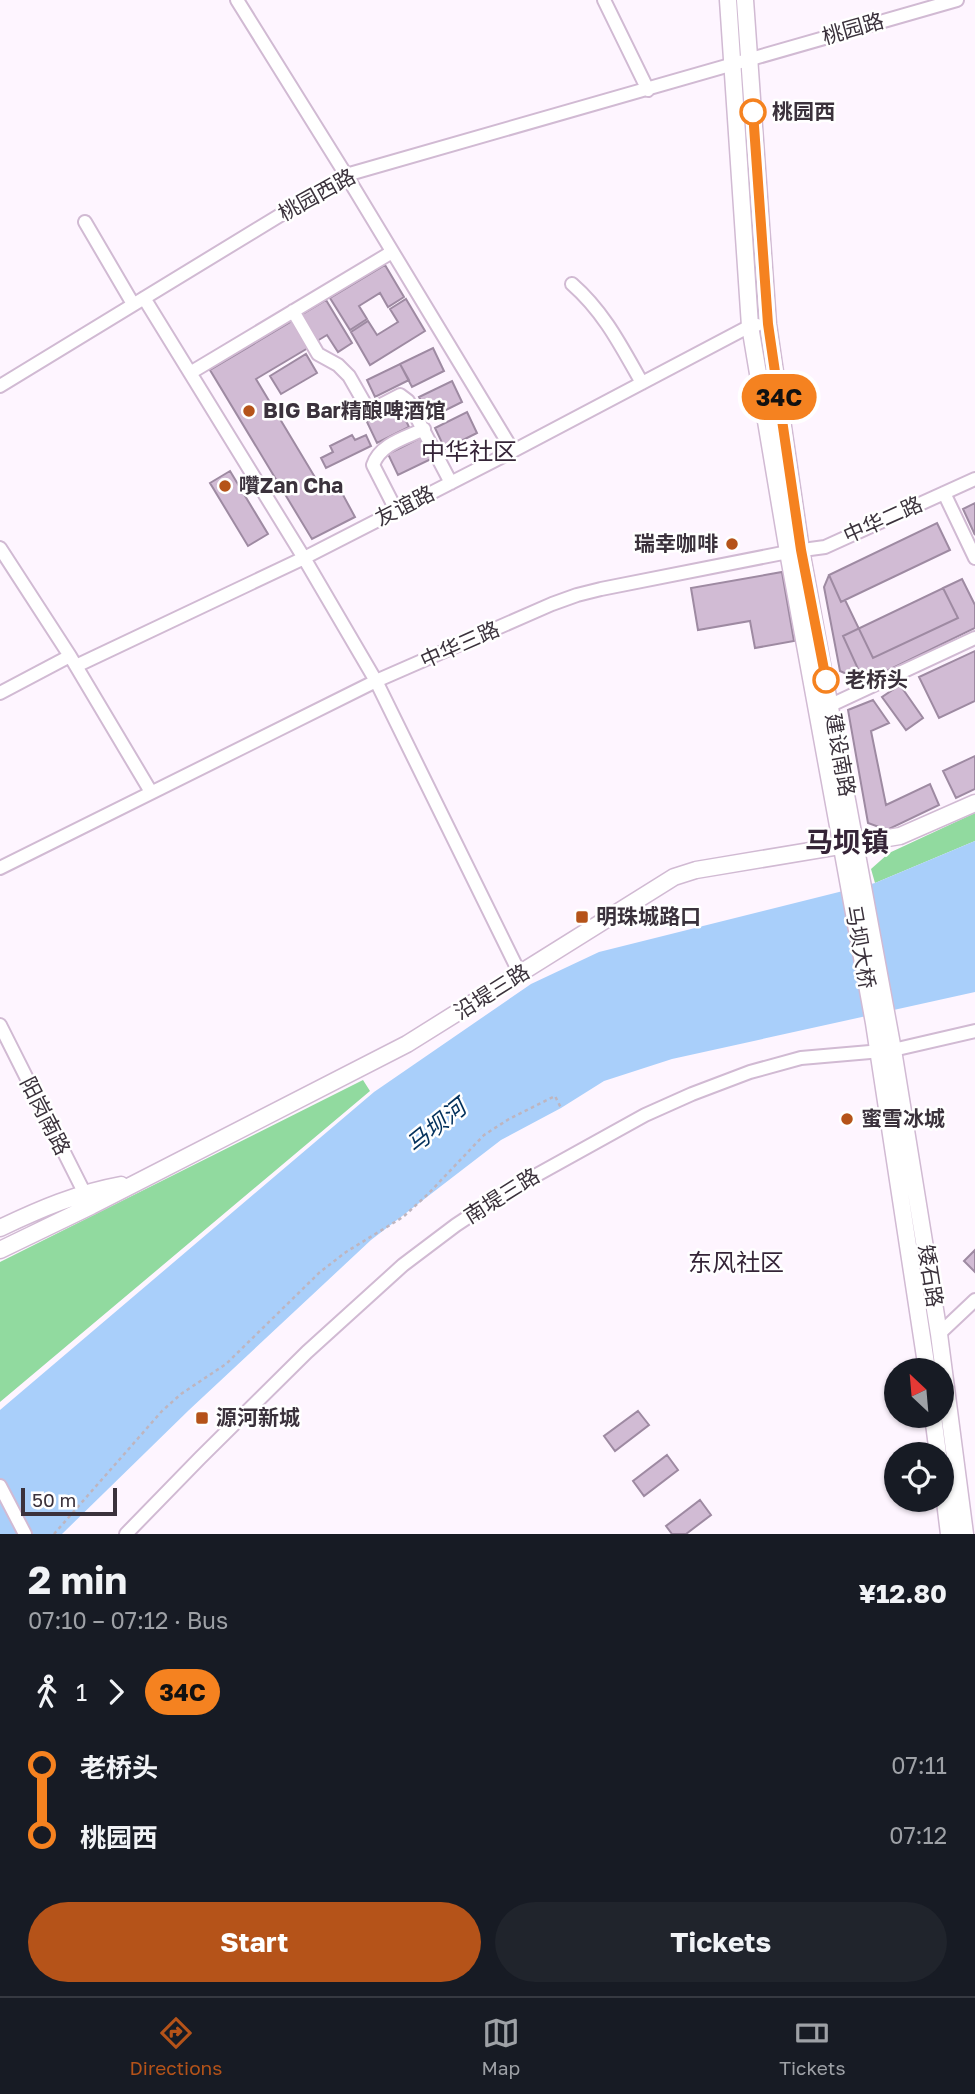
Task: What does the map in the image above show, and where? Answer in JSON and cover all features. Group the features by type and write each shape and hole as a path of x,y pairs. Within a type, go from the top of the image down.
{"main road":[{"name":"建设南路","path":"728,0 750,326 795,551 853,869"},
{"name":"建设南路","path":"745,0 768,324 795,551 831,705 849,846"},
{"name":"沿堤三路","path":"0,1228 48,1205 87,1199 140,1181 407,1044 661,884 687,872 900,836 975,803"},
{"name":"马坝大桥","path":"853,869 880,1021"},
{"name":"矮石路","path":"880,1021 939,1334 965,1534"},
{"name":"矮石路","path":"885,1051 925,1358"},
{"name":"沿堤三路","path":"0,1250 87,1199"},
{"path":"946,1512 949,1534"}],"street":[{"path":"237,0 513,452"},
{"path":"604,0 648,90"},
{"name":"桃园路","path":"749,59 957,0"},
{"name":"桃园西路","path":"0,386 346,175 749,59"},
{"path":"85,222 190,373 376,681 520,974"},
{"path":"190,373 392,252"},
{"path":"572,284 596,306 606,320 642,383"},
{"path":"293,311 318,354 338,365 349,376 369,411 400,395 408,401 451,483"},
{"name":"友谊路","path":"0,693 304,558 513,452 750,326 768,324"},
{"path":"396,510 373,465 382,449 424,429"},
{"name":"中华二路","path":"795,551 825,547 975,479"},
{"path":"944,493 975,558"},
{"path":"0,548 73,661 150,792"},
{"name":"中华三路","path":"0,868 376,681 576,595 795,551"},
{"path":"831,705 975,638"},
{"name":"阳岗南路","path":"0,1025 87,1199"},
{"name":"南堤三路","path":"126,1534 307,1352 403,1265 506,1192 645,1115 722,1082 801,1058 885,1051 975,1031"},
{"path":"939,1334 975,1300"},
{"path":"0,1486 25,1534"}],"path":[{"path":"54,1534 162,1411 181,1394 226,1364 320,1272 403,1217 428,1194 473,1144 494,1127 555,1096 561,1108"}],"green space":[{"path":"975,813 975,841 875,883 871,869 889,853"},
{"path":"363,1080 370,1091 0,1402 0,1262"}],"water":[{"name":"马坝河","path":"975,841 975,992 672,1059 604,1081 501,1140 371,1240 189,1410 62,1534 0,1534 0,1410 374,1092 531,984 599,952 875,883"}],"building":[{"path":"385,265 404,297 388,307 380,293 359,306 367,319 350,330 330,298"},
{"path":"406,299 425,331 370,365 351,332 368,321 377,335 398,322 390,309"},
{"path":"326,300 352,343 338,352 327,335 317,341 301,315"},
{"path":"292,321 308,348 256,379 322,489 336,482 355,517 312,539 210,370"},
{"path":"433,348 444,371 412,387 400,364"},
{"path":"306,354 317,373 281,394 270,376"},
{"path":"400,364 409,380 375,397 367,380"},
{"path":"452,381 462,402 430,418 419,397"},
{"path":"399,406 409,427 377,443 367,422"},
{"path":"467,412 477,433 445,449 435,428"},
{"path":"352,435 355,440 366,435 371,446 326,468 321,458 333,452 330,446"},
{"path":"420,438 431,459 398,475 388,454"},
{"path":"230,471 268,534 248,546 210,483"},
{"path":"975,503 975,535 963,509"},
{"path":"937,523 950,550 841,602 829,575"},
{"path":"937,523 950,550 845,600 873,658 958,618 943,588 962,579 975,605 975,628 864,682 840,671 824,587 829,575"},
{"path":"782,572 794,641 755,648 750,621 698,630 691,588"},
{"path":"962,579 975,605 975,628 864,682 843,636"},
{"path":"975,651 975,701 939,718 919,677"},
{"path":"900,685 923,718 906,730 882,697"},
{"path":"873,700 889,723 871,731 886,805 930,784 939,805 887,830 868,823 848,710"},
{"path":"975,756 975,789 956,798 943,771"},
{"path":"975,1250 975,1272 964,1261"},
{"path":"638,1411 649,1425 615,1451 604,1436"},
{"path":"667,1455 678,1470 644,1496 633,1481"},
{"path":"700,1500 711,1515 686,1534 672,1534 666,1526"}],"bus line":[{"name":"34C","path":"753,112 768,324 801,550 826,680"}],"place":[{"name":"桃园西","path":"753,112"},
{"name":"BIG Bar精酿啤酒馆","path":"249,411"},
{"name":"囋Zan Cha","path":"225,486"},
{"name":"瑞幸咖啡","path":"732,544"},
{"name":"老桥头","path":"826,680"},
{"name":"明珠城路口","path":"582,917"},
{"name":"蜜雪冰城","path":"847,1119"},
{"name":"源河新城","path":"202,1418"}],"district":[{"name":"中华社区","path":"469,452"},
{"name":"马坝镇","path":"847,842"},
{"name":"东风社区","path":"736,1263"}]}
